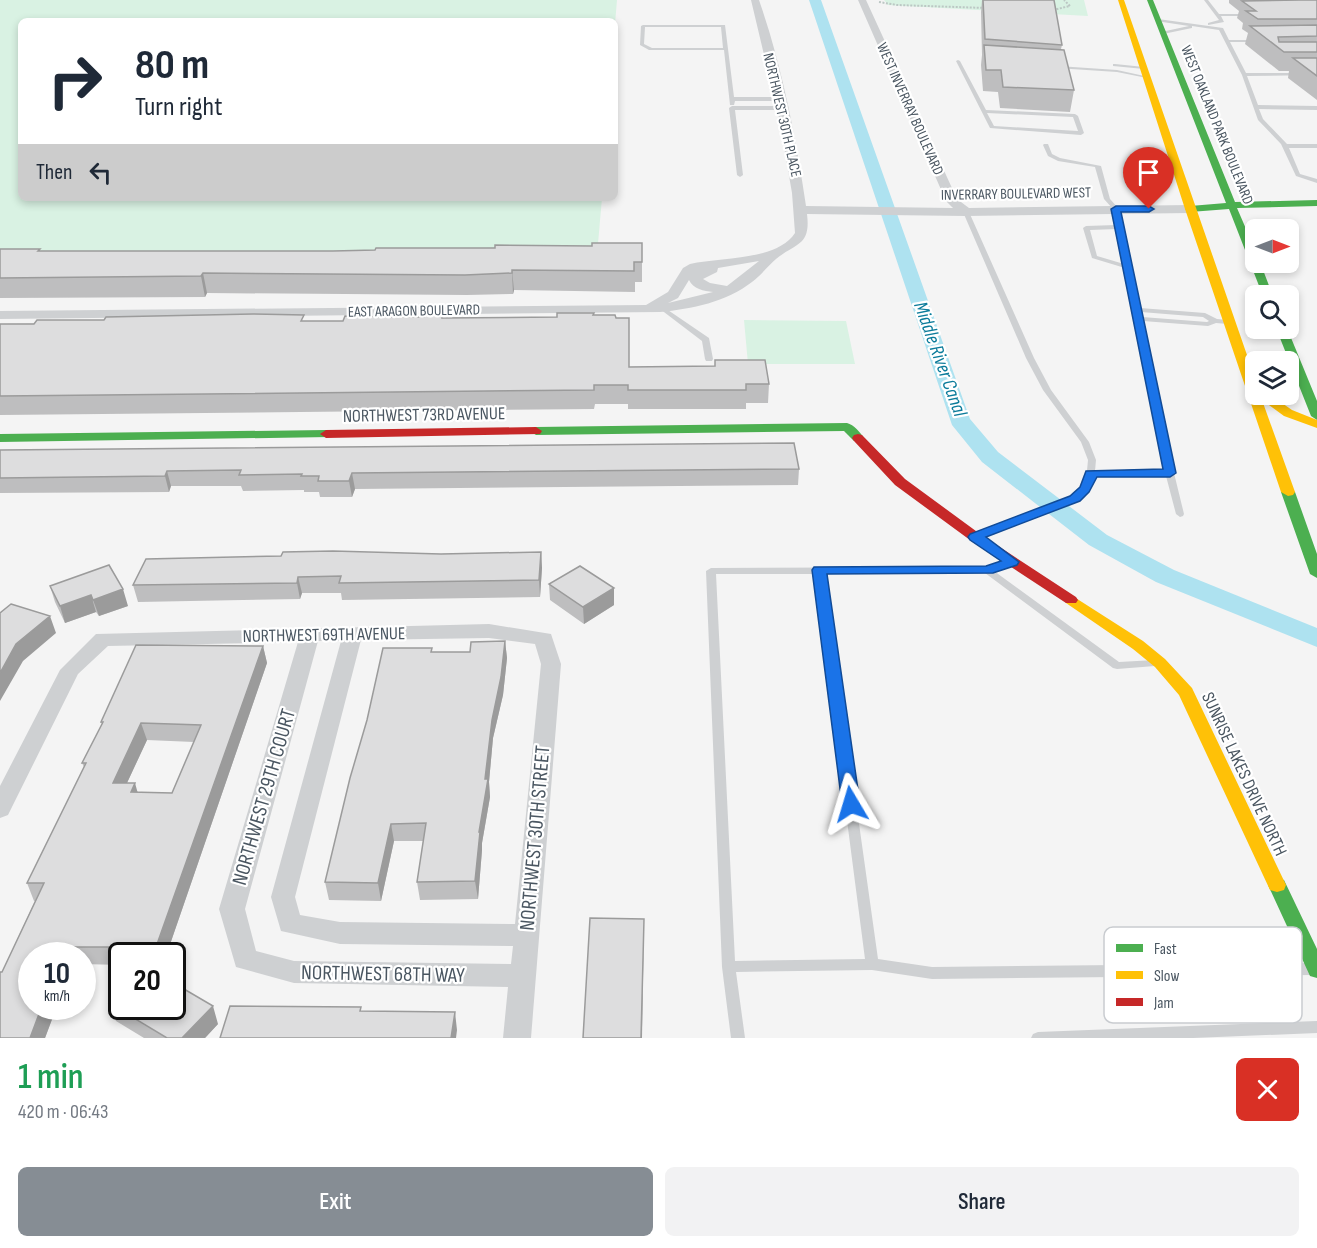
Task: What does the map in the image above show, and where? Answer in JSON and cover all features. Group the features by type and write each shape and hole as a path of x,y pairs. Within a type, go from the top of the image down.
{"main road":[{"name":"WEST OAKLAND PARK BOULEVARD","path":"1121,0 1232,206 1264,285"},
{"name":"WEST OAKLAND PARK BOULEVARD","path":"1150,0 1160,26 1160,72 1190,209 1222,322 1245,369"},
{"name":"INVERRARY BOULEVARD WEST","path":"1190,209 1261,203 1317,203"},
{"name":"INVERRARY BOULEVARD WEST","path":"1232,206 1265,210 1317,210"},
{"path":"1286,339 1313,397 1317,416"},
{"name":"WEST OAKLAND PARK BOULEVARD","path":"1259,405 1317,574"},
{"path":"1272,405 1291,417 1317,424"},
{"name":"NORTHWEST 73RD AVENUE","path":"0,438 848,427"},
{"name":"SUNRISE LAKES DRIVE NORTH","path":"848,427 900,482 975,537 1138,645 1160,663 1186,692 1297,927"},
{"name":"SUNRISE LAKES DRIVE NORTH","path":"1302,937 1317,969"}],"street":[{"name":"NORTHWEST 30TH PLACE","path":"755,0 802,210 802,230"},
{"name":"WEST INVERRAY BOULEVARD","path":"862,0 952,201 966,212"},
{"name":"INVERRARY BOULEVARD WEST","path":"802,210 966,212 1190,209"},
{"name":"EAST ARAGON BOULEVARD","path":"0,315 662,308 717,296 745,281 774,255 796,242 802,230"},
{"path":"646,309 673,295 688,271 695,267 774,255"},
{"path":"723,262 720,267 697,274 696,281 706,287 727,290"},
{"name":"NORTHWEST 69TH AVENUE","path":"0,809 70,670 103,639 489,631 544,639"},
{"name":"NORTHWEST 68TH WAY","path":"353,634 283,897 290,924 340,933 527,935"},
{"name":"NORTHWEST 29TH COURT","path":"245,960 232,909 310,635"},
{"name":"NORTHWEST 30TH STREET","path":"517,1038 551,664 544,639"},
{"name":"NORTHWEST 68TH WAY","path":"245,960 294,972 523,976"}],"lane":[{"path":"1160,26 1207,25 1222,21 1206,0"},
{"path":"1218,15 1258,16"},
{"path":"1160,26 1207,25 1221,29 1244,75 1265,127 1285,146 1298,175 1317,181"},
{"path":"726,49 651,48 642,45 643,26 723,27 726,49 732,99 740,175"},
{"path":"1227,41 1265,41"},
{"path":"958,61 992,127 1081,133 1075,116 984,111"},
{"path":"1047,64 1160,72 1117,71 1047,64"},
{"path":"1244,75 1317,74"},
{"path":"732,99 780,104"},
{"path":"732,108 780,104"},
{"path":"1256,107 1317,108"},
{"path":"1046,145 1050,155 1058,159 1098,166 1107,199 1116,209 1180,514"},
{"path":"1285,146 1317,146"},
{"path":"966,212 1030,358 1047,390 1085,442 1092,460 1090,481 1075,499 975,537"},
{"path":"1120,227 1086,228 1094,257 1128,267"},
{"path":"662,308 706,340 709,359"},
{"path":"1136,310 1205,315 1222,322"},
{"path":"1138,319 1208,324 1222,322"},
{"path":"1091,474 1170,473"},
{"path":"738,1038 729,967 711,570 987,570 1012,562"},
{"path":"819,570 835,674 872,964"},
{"path":"987,570 1117,666 1160,663"},
{"path":"729,967 872,964 932,973 1104,971"},
{"path":"1302,969 1317,969"},
{"path":"1038,1038 1317,1028"}],"path":[{"path":"876,0 892,4 987,8"},
{"path":"1047,10 1068,9 1070,6 1064,0"}],"green space":[{"path":"0,0 617,0 616,18 18,18 18,201 602,201 597,255 0,261"},
{"path":"884,0 1084,0 1088,16 888,5"},
{"path":"744,320 846,321 855,364 748,364"}],"building":[{"path":"983,0 1054,0 1062,45 985,39"},
{"path":"1317,0 1317,19 1258,19 1246,11 1256,11 1242,1"},
{"path":"1317,25 1317,36 1278,37 1279,42 1317,42 1317,52 1284,52 1250,26"},
{"path":"984,45 1064,50 1074,90 1003,87 1001,70 986,70"},
{"path":"1293,58 1317,58 1317,76"},
{"path":"592,243 642,243 642,262 634,262 634,271 512,270 512,273 465,275 203,273 201,276 0,278 0,249 333,251 375,250 376,248 495,248 495,245 592,246"},
{"path":"557,313 594,313 593,315 615,315 616,318 629,318 629,367 715,366 715,360 765,360 769,384 746,384 746,390 628,390 628,385 594,385 594,390 0,396 0,324 34,324 37,320 104,320 106,317 253,314 304,315 301,321 343,321 345,316 424,317 425,314 443,314 442,318 557,317"},
{"path":"794,443 799,469 352,473 349,481 318,481 319,476 301,476 302,474 239,475 241,470 167,471 165,476 0,478 0,450"},
{"path":"283,552 441,554 541,552 539,580 339,583 341,576 298,577 297,583 133,585 146,559 281,556"},
{"path":"109,565 123,589 93,600 91,595 60,606 50,586"},
{"path":"580,566 614,588 583,607 549,584"},
{"path":"11,604 50,616 16,644 0,673 0,613"},
{"path":"505,641 501,677 492,720 485,779 488,779 479,832 475,881 417,882 426,823 391,824 378,883 325,882 383,648 432,648 431,652 470,652 471,642"},
{"path":"136,645 263,646 158,942 108,942 108,947 96,947 96,942 18,942 18,1020 37,1020 30,1038 0,1038 0,972 44,883 27,883 86,763 82,763 103,722 101,722","holes":["141,723 201,725 172,793 131,792 135,783 113,783"]},
{"path":"590,918 644,919 641,1038 583,1038"},
{"path":"186,990 213,1006 182,1038 167,1038 137,1020 186,1020"},
{"path":"230,1006 361,1007 360,1011 455,1012 451,1038 220,1038"}],"waterway":[{"name":"Middle River Canal","path":"815,0 960,420 990,457 1098,540 1165,576 1317,638"}],"traffic: fast":[{"path":"1150,0 1264,285"},
{"path":"1190,209 1261,203 1317,203"},
{"path":"1286,339 1317,416"},
{"path":"536,431 847,427 858,438"},
{"path":"0,438 326,434"},
{"path":"1288,492 1317,574"},
{"path":"1277,885 1297,927"},
{"path":"1302,938 1317,970"}],"traffic: slow":[{"path":"1121,0 1190,209 1288,492"},
{"path":"1277,405 1288,413 1317,424"},
{"path":"1071,600 1138,645 1160,663 1186,692 1277,885"}],"traffic: jam":[{"path":"326,434 536,431"},
{"path":"858,438 900,482 975,537 1071,600"}],"route":[{"path":"851,804 819,570 987,570 1012,562 975,537 1075,499 1085,489 1091,474 1170,473 1116,209 1149,209"}]}
